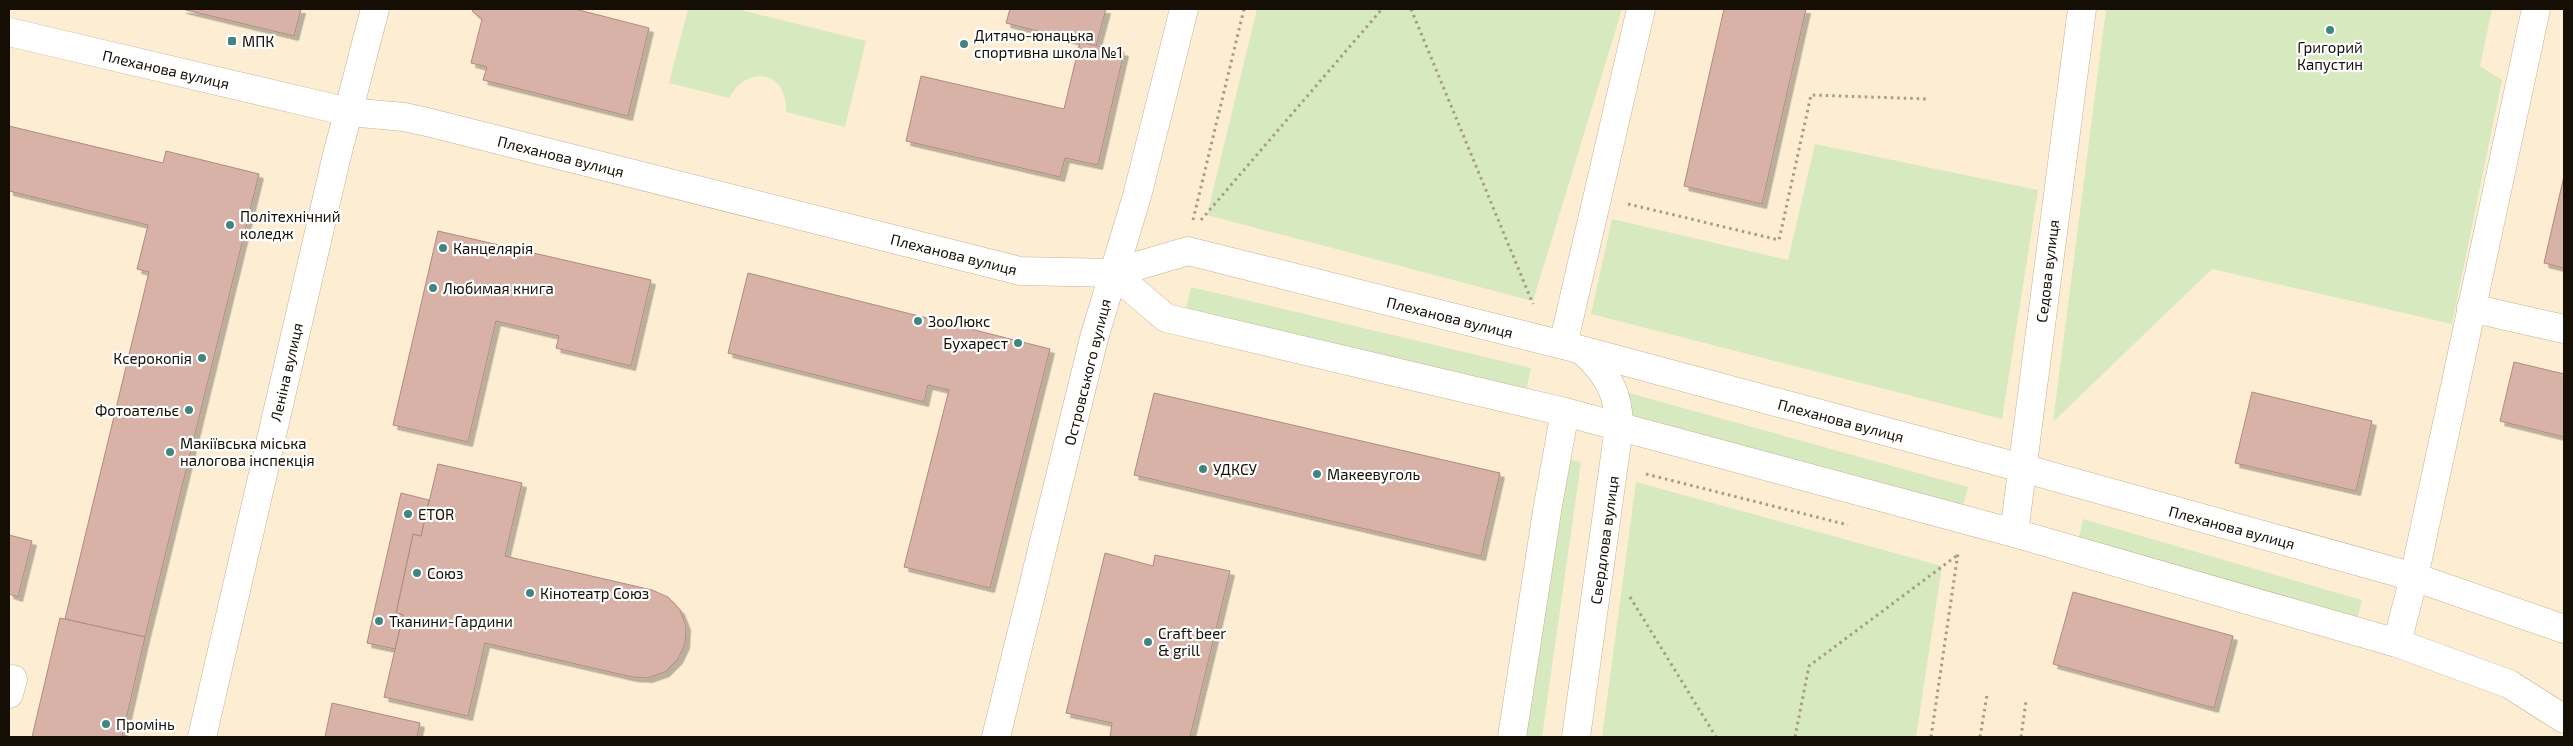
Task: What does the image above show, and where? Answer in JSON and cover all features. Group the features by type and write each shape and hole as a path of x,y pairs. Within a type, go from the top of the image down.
{"street":[{"name":"Леніна вулиця","path":"202,737 336,159 350,112 375,9"},
{"name":"Островського вулиця","path":"996,737 1094,338 1137,196 1184,9"},
{"path":"1574,349 1596,197 1641,9"},
{"name":"Седова вулиця","path":"2014,533 2082,9"},
{"path":"2397,643 2414,577 2536,9"},
{"name":"Плеханова вулиця","path":"9,32 350,112 404,117 427,122 1020,271 1113,273 1188,251 1574,349 2022,468 2414,577 2564,629"},
{"path":"1113,273 1166,318 1565,412 2014,533 2397,643 2509,684 2564,719"},
{"path":"2471,308 2564,330"},
{"name":"Свердлова вулиця","path":"1574,349 1604,372 1618,403 1619,427 1576,737"},
{"path":"1512,737 1548,505 1565,412"}],"path":[{"path":"1244,9 1191,228 1207,215 1382,9"},
{"path":"1411,9 1533,302 1532,308"},
{"path":"1596,197 1779,240 1811,95 1929,99"},
{"path":"1638,472 1849,526"},
{"path":"1951,551 1960,554"},
{"path":"1795,737 1810,666 1960,554"},
{"path":"1931,737 1960,554"},
{"path":"1629,596 1716,737"},
{"path":"1980,737 1987,695"},
{"path":"2021,737 2026,702"}],"green space":[{"path":"688,9 737,9 866,41 845,127 786,112 785,98 781,88 774,81 765,77 746,80 737,87 729,98 669,83"},
{"path":"1257,9 1622,9 1533,301 1207,215"},
{"path":"2106,9 2492,9 2480,66 2502,80 2452,324 2212,269 2053,422"},
{"path":"1815,144 2038,190 2002,419 1591,314 1612,219 1788,260"},
{"path":"1191,287 1531,368 1525,396 1185,314"},
{"path":"1629,393 1968,487 1962,510 1633,422"},
{"path":"1562,458 1581,462 1542,737 1517,737"},
{"path":"1636,482 1942,566 1916,737 1602,737"},
{"path":"2083,519 2362,600 2355,628 2077,548"}],"building":[{"path":"182,9 301,9 294,36"},
{"path":"472,9 575,9 649,28 628,116 483,80 487,67 471,63 482,19"},
{"path":"1010,9 1106,9 1096,46 1006,23"},
{"path":"1724,9 1806,9 1762,204 1684,186"},
{"path":"1080,42 1124,52 1098,165 1065,158 1060,177 906,141 921,76 1064,109"},
{"path":"9,126 163,163 166,151 259,174 145,637 65,619 149,272 137,269 148,225 9,191"},
{"path":"2564,176 2564,268 2544,263"},
{"path":"438,231 651,280 631,366 556,348 559,336 496,321 468,442 393,425"},
{"path":"748,273 1050,349 990,588 904,567 949,390 928,385 924,402 728,353"},
{"path":"2514,362 2564,374 2564,437 2500,421"},
{"path":"2252,392 2372,421 2356,491 2235,463"},
{"name":"Макеевуголь","path":"1154,393 1500,473 1481,556 1134,475"},
{"name":"Кінотеатр Союз","path":"438,464 522,483 505,556 652,590 668,597 680,610 686,626 685,644 678,659 665,672 648,678 632,677 485,643 468,716 384,697 403,615 396,613 413,534 421,536"},
{"path":"401,493 429,500 421,536 413,534 396,613 403,615 395,649 367,643"},
{"path":"9,535 32,541 18,597 9,594"},
{"name":"Craft beer & grill","path":"1105,553 1153,566 1155,555 1230,571 1190,737 1110,737 1112,723 1066,713"},
{"path":"2073,592 2233,636 2214,708 2053,664"},
{"path":"60,618 145,637 122,737 32,737"},
{"path":"332,703 420,723 417,737 325,737"}],"place":[{"name":"Григорий Капустин","path":"2330,30"},
{"name":"МПК","path":"232,41"},
{"name":"Дитячо-юнацька спортивна школа №1","path":"964,44"},
{"name":"Полiтехнiчний коледж","path":"230,225"},
{"name":"Канцелярія","path":"443,248"},
{"name":"Любимая книга","path":"433,288"},
{"name":"ЗооЛюкс","path":"918,321"},
{"name":"Бухарест","path":"1018,343"},
{"name":"Ксерокопія","path":"202,358"},
{"name":"Фотоательє","path":"189,410"},
{"name":"Макіївська міська налогова інспекція","path":"170,452"},
{"name":"УДКСУ","path":"1203,469"},
{"name":"Макеевуголь","path":"1317,474"},
{"name":"ETOR","path":"408,514"},
{"name":"Союз","path":"417,573"},
{"name":"Кінотеатр Союз","path":"530,593"},
{"name":"Тканини-Гардини","path":"379,621"},
{"name":"Craft beer & grill","path":"1148,642"},
{"name":"Промінь","path":"106,724"}]}
